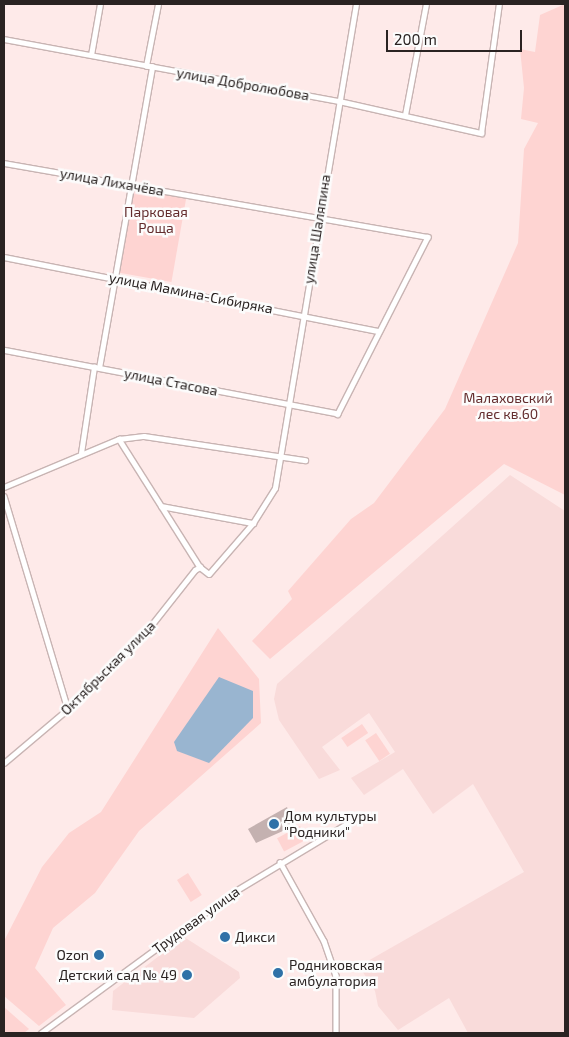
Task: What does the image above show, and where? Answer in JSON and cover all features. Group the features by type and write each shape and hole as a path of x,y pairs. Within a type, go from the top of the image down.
{"street":[{"path":"91,55 100,4"},
{"path":"146,66 158,4"},
{"name":"улица Шаляпина","path":"280,455 287,404 304,316 318,218 356,4"},
{"path":"404,115 426,4"},
{"name":"улица Добролюбова","path":"4,38 339,101 480,133 499,4"},
{"path":"81,453 116,278 152,67"},
{"name":"улица Лихачёва","path":"4,163 428,238 379,331"},
{"name":"улица Мамина-Сибиряка","path":"4,258 116,278 379,331"},
{"name":"улица Стасова","path":"4,350 338,414 379,331"},
{"path":"4,487 81,453 119,439 144,436 305,460"},
{"path":"119,439 200,567 209,574 253,523 275,488 280,455"},
{"path":"4,496 68,709"},
{"path":"161,506 253,523"},
{"name":"Октябрьская улица","path":"4,763 68,709 142,637 200,567"},
{"name":"Трудовая улица","path":"41,1033 280,862 358,817"},
{"path":"280,862 324,941 336,975 336,1033"}],"shaded area":[{"path":"510,475 565,511 565,1033 468,1033 449,998 398,1030 378,1006 375,991 359,966 524,872 473,784 433,814 403,769 364,795 351,778 395,752 369,713 322,747 340,770 319,779 279,720 274,699 277,684"},
{"name":"Детский сад № 49","path":"184,937 239,972 240,978 194,1018 112,1010 113,991"}],"green space":[{"name":"Малаховский лес кв.60","path":"565,4 565,495 504,464 270,659 252,641 292,599 288,591 351,519 374,503 445,409 518,243 524,149 538,123 521,119 524,88 520,49 535,52 540,15"},
{"name":"Парковая Роща","path":"134,189 186,198 171,282 119,273"},
{"path":"218,628 259,679 261,723 139,831 95,893 53,928 35,968 66,1005 39,1026 4,996 4,941 42,867 69,833 101,812"},
{"path":"362,724 368,733 347,747 341,738"},
{"path":"376,733 390,754 379,761 365,740"},
{"path":"300,826 307,839 284,851 277,838"},
{"path":"188,873 202,895 191,902 177,880"},
{"path":"4,1007 29,1029 24,1033 4,1033"}],"water":[{"path":"219,677 253,691 253,718 209,763 177,751 174,742"}],"building":[{"name":"Дом культуры \"Родники\"","path":"287,807 294,826 256,843 248,829"}],"place":[{"name":"Дом культуры \"Родники\"","path":"274,824"},
{"name":"Дикси","path":"225,937"},
{"name":"Ozon","path":"99,955"},
{"name":"Родниковская амбулатория","path":"278,973"},
{"name":"Детский сад № 49","path":"187,975"}]}
